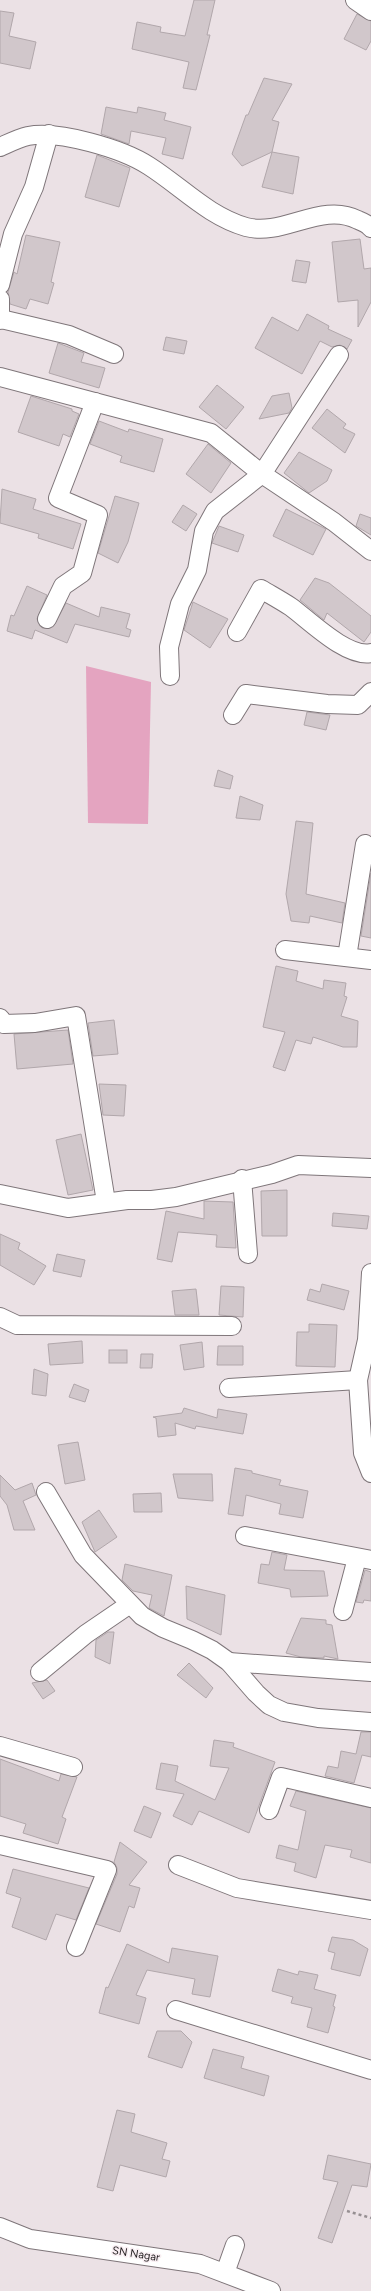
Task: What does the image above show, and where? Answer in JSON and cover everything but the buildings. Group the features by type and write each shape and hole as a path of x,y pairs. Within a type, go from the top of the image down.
{"street":[{"path":"355,0 371,11"},
{"path":"0,147 27,136 48,134 102,145 148,165 202,206 247,227 262,228 330,214 353,217 371,228"},
{"path":"0,285 13,234 34,187 48,134"},
{"path":"0,299 0,320 69,335 114,354"},
{"path":"170,676 169,647 180,604 197,570 204,531 215,511 262,474 339,355"},
{"path":"0,377 211,433 262,474 334,522 371,552"},
{"path":"47,619 63,586 82,574 98,515 58,498 95,402"},
{"path":"237,632 261,589 290,607 337,642 364,654 371,653"},
{"path":"234,715 246,694 327,704 358,705 371,692"},
{"path":"348,957 365,844"},
{"path":"285,950 371,960"},
{"path":"0,1018 4,1024 16,1025 76,1016 106,1202"},
{"path":"3,1200 68,1208 106,1202 176,1197 272,1174 298,1165 371,1168"},
{"path":"242,1180 248,1254"},
{"path":"371,1273 367,1340 358,1380 363,1452 371,1472"},
{"path":"0,1317 17,1325 232,1326"},
{"path":"229,1388 358,1380"},
{"path":"46,1492 83,1555 142,1616 192,1640 229,1662 256,1693 269,1705 284,1712 318,1718 371,1722"},
{"path":"245,1536 364,1559 344,1611"},
{"path":"40,1672 86,1634 130,1604"},
{"path":"229,1662 371,1672"},
{"path":"0,1746 73,1767"},
{"path":"269,1810 281,1777 371,1798"},
{"path":"0,1845 107,1870 76,1947"},
{"path":"178,1865 237,1888 371,1910"},
{"path":"176,2010 371,2070"},
{"name":"SN Nagar","path":"0,2227 30,2240 200,2264 271,2291"},
{"path":"225,2273 235,2245"}],"path":[{"path":"347,2211 371,2218"}],"shaded area":[{"path":"86,666 151,682 148,824 88,823"}]}
